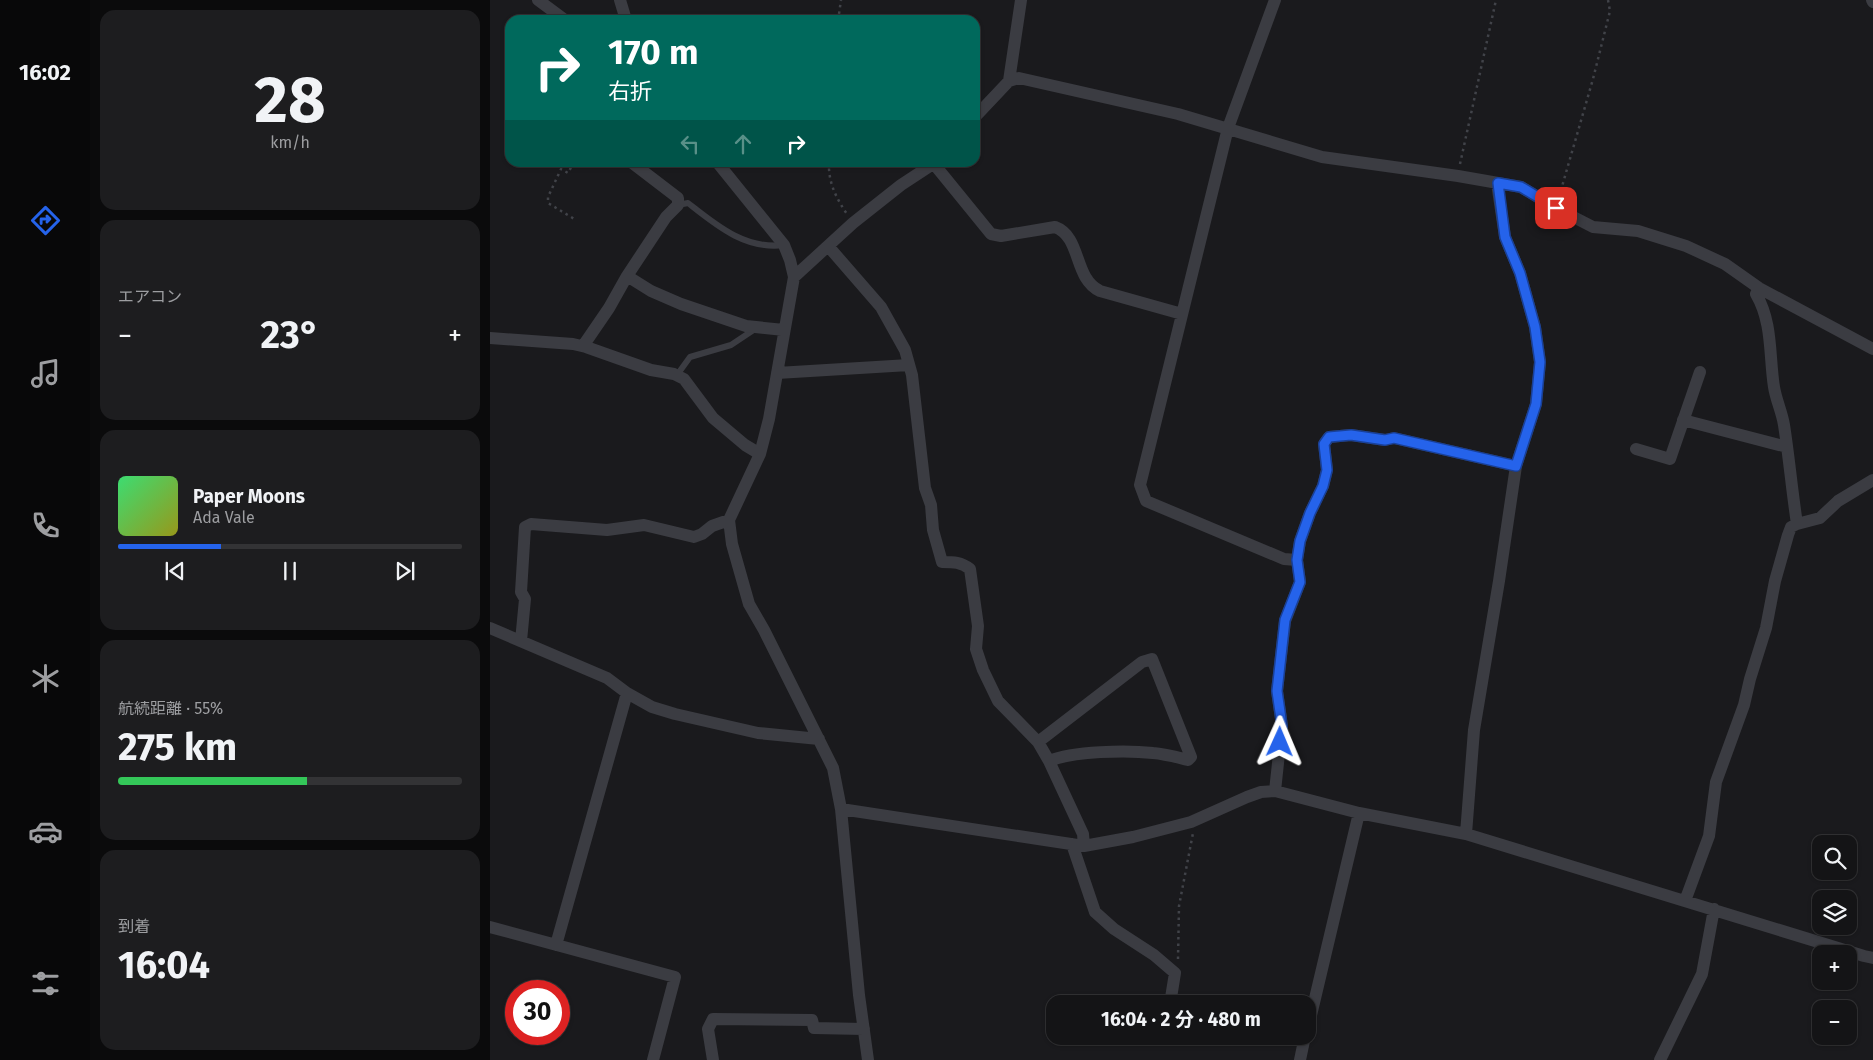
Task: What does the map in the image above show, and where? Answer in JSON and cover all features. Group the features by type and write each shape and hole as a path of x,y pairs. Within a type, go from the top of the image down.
{"street":[{"path":"538,0 558,15"},
{"path":"620,0 624,15"},
{"path":"1009,81 1021,0"},
{"path":"1275,0 1228,128 1140,485 1146,501 1284,559 1297,560"},
{"path":"980,112 1009,81 1019,78 1178,114 1322,157 1521,187 1592,227 1638,232 1686,246 1725,264 1759,288 1873,349"},
{"path":"583,346 666,217 678,205 678,198 638,167"},
{"path":"721,167 784,245 794,277 769,419 760,454 729,520 732,544 749,604 833,768 841,809 868,1060"},
{"path":"794,277 852,223 901,185 929,167"},
{"path":"938,167 991,234 1001,236 1055,227 1062,230 1068,236 1086,280 1092,287 1100,291 1182,314"},
{"path":"1466,834 1474,730 1516,466 1536,404 1540,362 1535,327 1520,273 1505,237 1498,183"},
{"path":"828,246 881,307 901,341 912,375 925,488 931,505 933,530 942,562 957,562 964,564 970,569 978,626 976,650 982,670 998,701 1038,742 1049,761 1083,834 1078,845 1095,912 1114,929 1154,955 1176,973 1172,995"},
{"path":"627,276 651,291 681,304 746,326 784,330"},
{"path":"1759,288 1756,294 1763,305 1767,320 1774,390 1783,422 1797,524"},
{"path":"490,338 573,344 651,370 677,375 684,379 713,418 745,445 760,454"},
{"path":"777,373 909,365"},
{"path":"1636,448 1670,459 1700,372"},
{"path":"1683,420 1787,447"},
{"path":"1274,791 1282,726 1277,691 1285,620 1300,582 1297,560 1300,541 1310,513 1323,486 1327,470 1324,444 1329,437 1351,435 1385,440 1394,438 1516,466"},
{"path":"1685,901 1709,836 1716,782 1744,705 1766,628 1775,580 1791,527 1820,518 1838,500 1873,480"},
{"path":"521,641 524,599 521,592 523,534 525,526 531,524 607,530 644,525 694,537 702,534 712,526 729,520"},
{"path":"490,628 607,678 627,693 652,707 758,733 819,739"},
{"path":"1038,742 1142,662 1152,659 1191,757 1188,760 1153,753 1089,753 1049,761"},
{"path":"556,945 627,693"},
{"path":"841,809 1078,845 1133,837 1196,820 1247,797 1261,792 1274,791 1359,813 1466,834 1873,958"},
{"path":"1316,995 1359,813"},
{"path":"1660,1060 1702,974 1714,909"},
{"path":"490,927 675,977 653,1060"},
{"path":"713,1060 708,1029 713,1019 812,1020 814,1028 864,1030"},
{"path":"1300,1060 1304,1045"}],"lane":[{"path":"678,205 688,203 725,232 737,238 771,246 784,245"},
{"path":"677,375 690,357 701,352 731,345 756,328"}],"path":[{"path":"838,15 841,0"},
{"path":"1458,176 1496,0"},
{"path":"1556,208 1610,11 1608,0"},
{"path":"571,167 568,173 561,169 548,196 548,203 576,220"},
{"path":"828,167 828,175 837,200 852,223"},
{"path":"1176,973 1179,906 1196,820"}],"route":[{"path":"1280,742 1282,726 1277,691 1285,620 1300,582 1297,560 1300,541 1310,513 1323,486 1327,470 1324,444 1329,437 1351,435 1385,440 1394,438 1516,466 1536,404 1540,362 1535,327 1520,273 1505,237 1498,183 1521,187 1556,208"}]}
